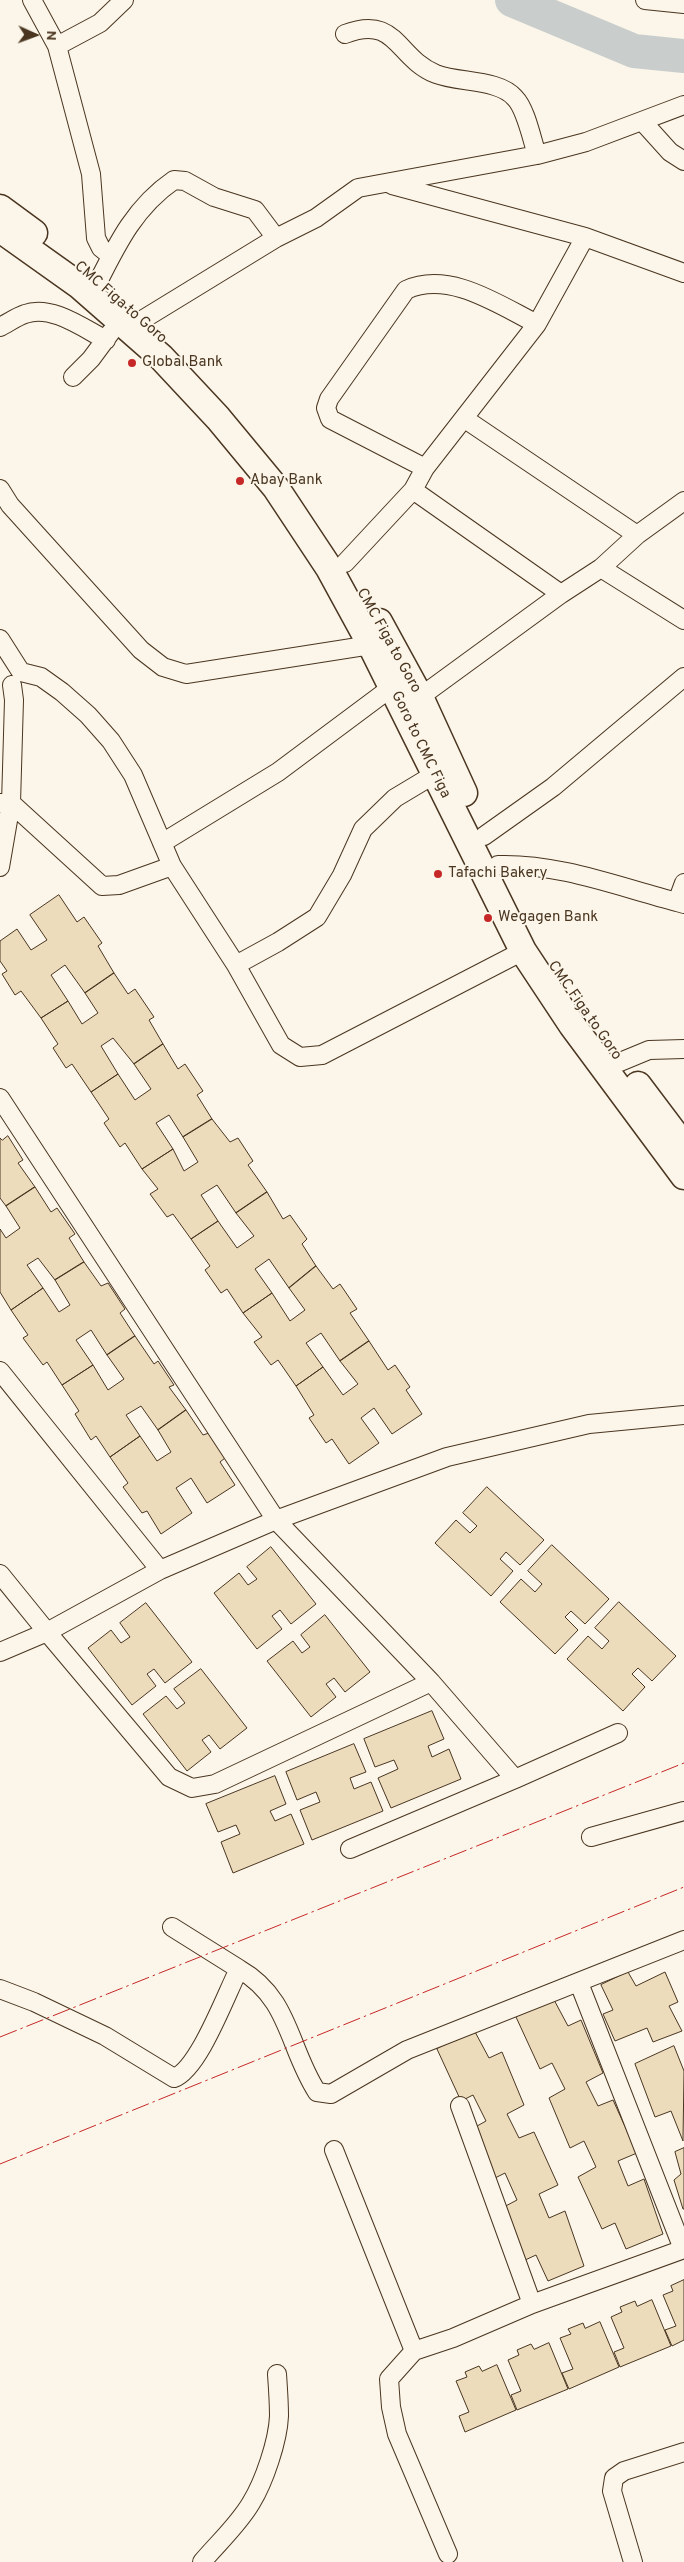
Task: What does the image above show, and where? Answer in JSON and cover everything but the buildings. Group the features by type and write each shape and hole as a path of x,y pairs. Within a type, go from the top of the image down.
{"main road":[{"name":"CMC Figa to Goro","path":"0,208 89,284 125,327 225,403 288,480 344,563 420,697 525,921 560,982 684,1146"},
{"path":"0,229 89,284"},
{"name":"Goro to CMC Figa","path":"125,327 161,357 218,418 276,488 329,568 371,644 523,951 572,1025 684,1176"}],"street":[{"path":"32,0 57,46 91,174 96,238 101,248 111,256"},
{"path":"57,46 100,23 124,0"},
{"path":"656,1 684,4"},
{"path":"345,34 368,28 384,32 434,73 454,80 502,88 516,98 537,155"},
{"path":"73,377 125,327 276,238 316,218 358,188 537,155 586,142 684,105"},
{"path":"642,121 670,152 684,161"},
{"path":"89,284 111,256 139,210 174,180 185,181 214,197 255,210 276,238"},
{"path":"385,183 585,237 684,273"},
{"path":"344,563 413,490 425,468 538,324 585,237"},
{"path":"425,468 330,419 326,408 329,399 406,290 429,284 460,288 538,324"},
{"path":"0,327 24,314 35,311 50,312 125,327"},
{"path":"465,419 637,535"},
{"path":"0,489 10,505 134,643 163,668 186,674 371,644"},
{"path":"413,490 561,594"},
{"path":"420,697 561,594 602,568 637,535 684,501"},
{"path":"602,568 684,620"},
{"path":"0,639 14,700 0,867"},
{"path":"11,682 41,677 62,692 88,715 111,741 133,775 172,866 236,965 280,1045 300,1057 322,1055 523,951"},
{"path":"484,836 554,788 684,677"},
{"path":"162,843 278,772 392,687"},
{"path":"236,965 278,942 316,917 342,875 363,829 395,798 435,774"},
{"path":"5,803 102,886 119,885 172,866"},
{"path":"498,865 537,866 681,903 684,883"},
{"path":"620,1062 648,1050 684,1049"},
{"path":"0,1098 276,1520 431,1682 515,1779"},
{"path":"0,1371 160,1570"},
{"path":"0,1652 47,1632 160,1570 276,1520 447,1457 590,1424 684,1415"},
{"path":"0,1574 169,1777 192,1788 215,1784 431,1682"},
{"path":"350,1849 618,1733"},
{"path":"591,1837 684,1811"},
{"path":"172,1927 253,1977 268,1991 277,2005 308,2078 317,2092 331,2094 407,2050 684,1940"},
{"path":"0,1989 34,2002 106,2036 174,2078 183,2074 201,2046 239,1969"},
{"path":"448,2554 397,2434 391,2407 389,2379 414,2351 453,2338 532,2304 684,2249 579,1983"},
{"path":"460,2106 532,2304"},
{"path":"334,2150 414,2351"},
{"path":"202,2562 244,2514 259,2485 272,2450 279,2418 277,2374"},
{"path":"633,2562 612,2491 614,2478 624,2471 684,2452"}],"waterway":[{"path":"512,0 634,51 684,56"}],"power":[{"path":"0,2037 684,1763"},
{"path":"0,2164 684,1887"}],"place":[{"name":"Global Bank","path":"132,363"},
{"name":"Abay Bank","path":"240,481"},
{"name":"Tafachi Bakery","path":"438,874"},
{"name":"Wegagen Bank","path":"488,918"}]}
